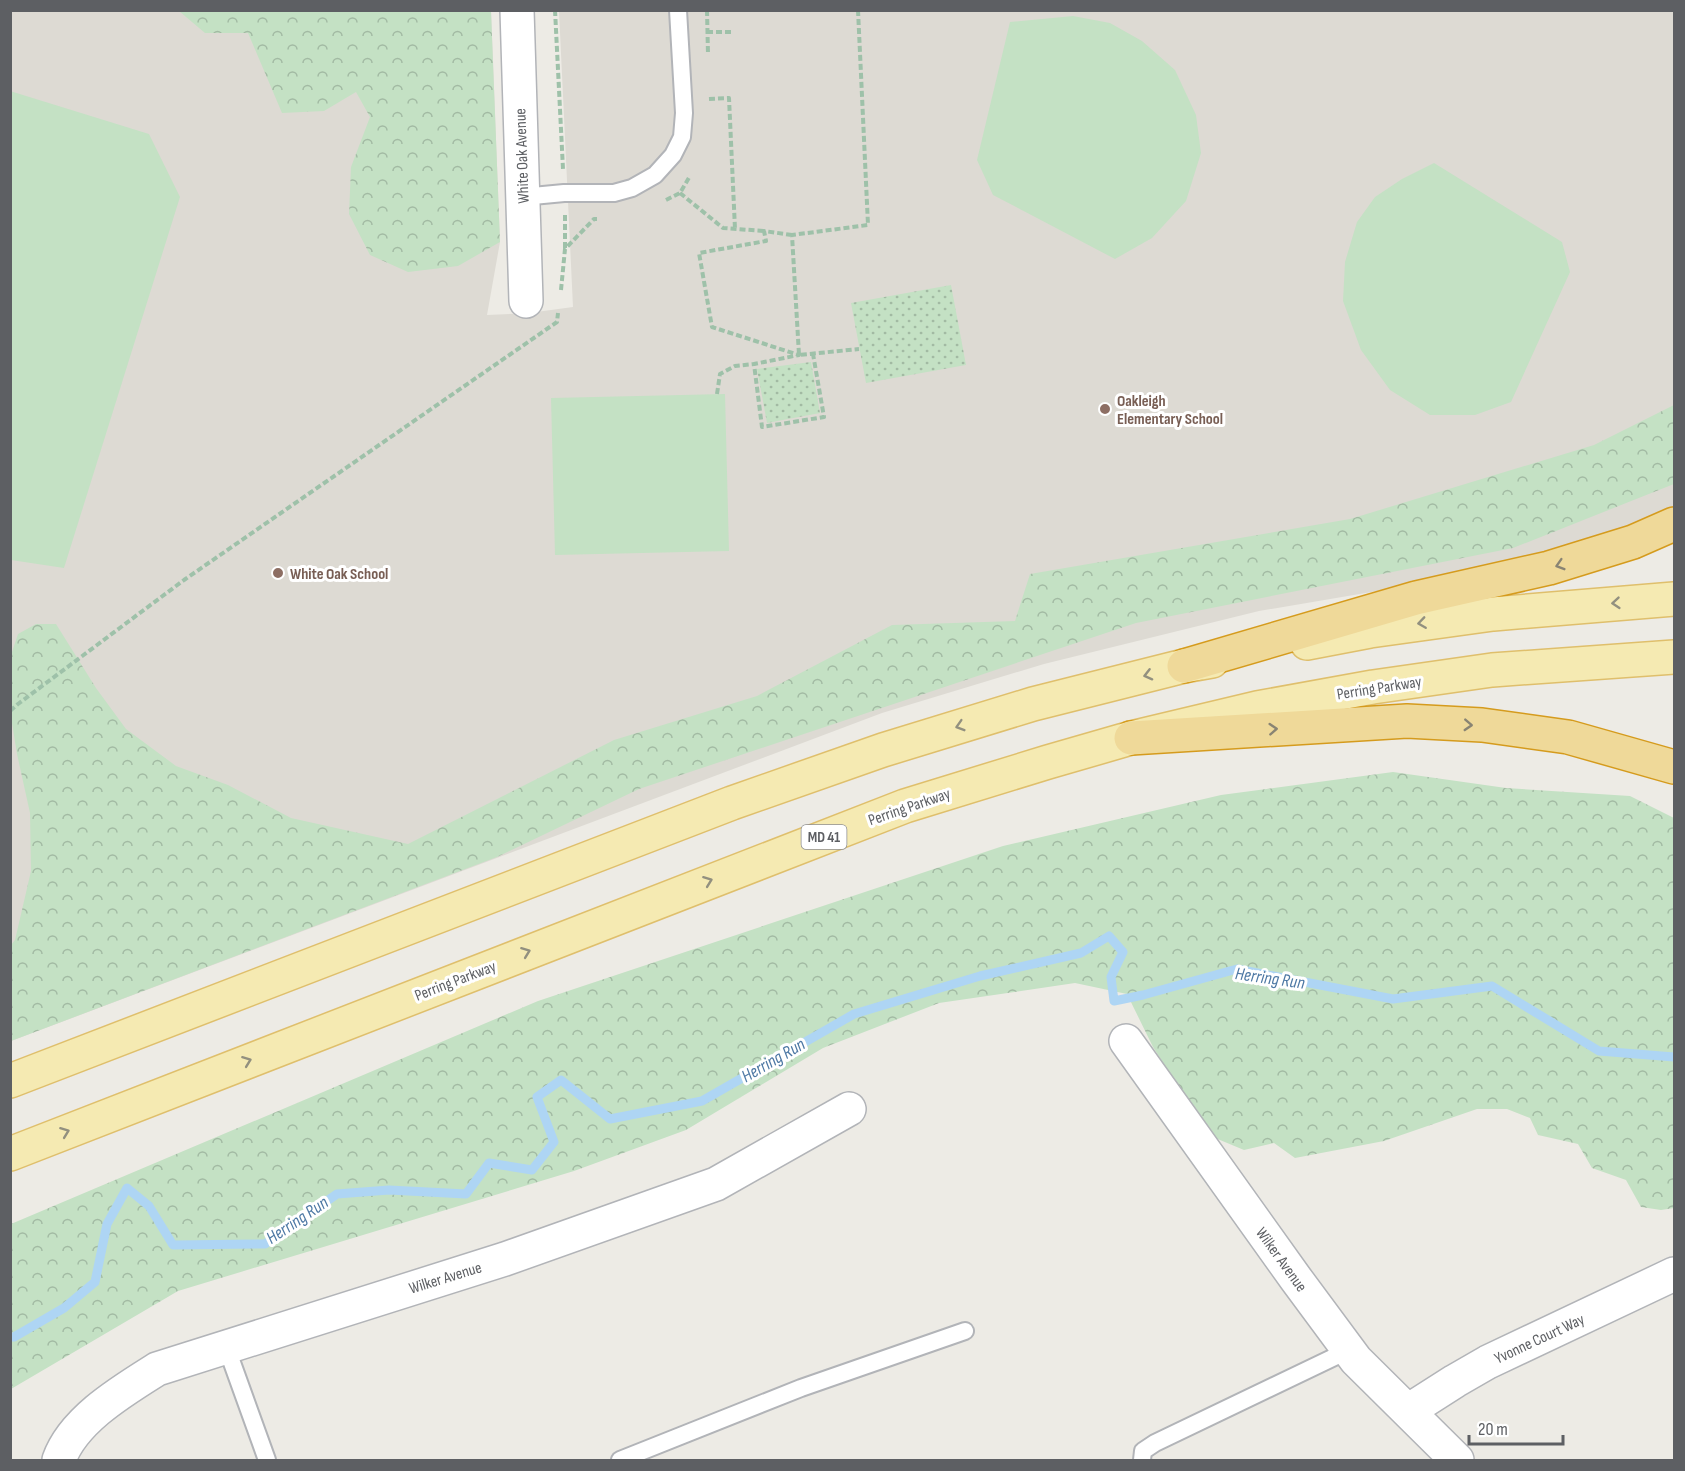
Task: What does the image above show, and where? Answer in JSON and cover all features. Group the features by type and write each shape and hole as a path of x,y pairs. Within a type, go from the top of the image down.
{"highway":[{"path":"1184,666 1416,598 1550,568 1633,542 1674,524"},
{"path":"1131,738 1407,721 1482,725 1568,737 1674,767"}],"main road":[{"path":"10,1081 732,803 883,750 1033,704 1184,666 1370,631 1493,614 1674,599"},
{"name":"Perring Parkway","path":"10,1154 905,806 1048,762 1131,738 1257,708 1384,686 1492,670 1674,657"}],"street":[{"name":"White Oak Avenue","path":"517,10 526,301"},
{"name":"Wilker Avenue","path":"1126,1041 1356,1360 1457,1461"},
{"name":"Wilker Avenue","path":"59,1461 63,1451 81,1425 129,1386 157,1369 505,1259 716,1184 849,1109"},
{"name":"Yvonne Court Way","path":"1408,1411 1488,1362 1674,1274"}],"lane":[{"path":"522,197 564,193 614,193 632,188 655,174 673,155 682,137 684,113 678,10"},
{"path":"620,1461 801,1388 965,1331"},
{"path":"226,1346 267,1461"},
{"path":"1142,1461 1143,1451 1155,1443 1349,1350"}],"path":[{"path":"555,10 566,249"},
{"path":"680,192 723,228 792,235 868,225 858,10"},
{"path":"707,32 732,32"},
{"path":"709,99 732,98 735,229"},
{"path":"765,231 766,241 699,253 712,327 799,355"},
{"path":"792,235 799,355"},
{"path":"10,711 184,580 536,336"},
{"path":"717,394 720,374 735,366 860,348"},
{"path":"754,364 762,427 824,417 813,354"}],"shaded area":[{"name":"Oakleigh Elementary School","path":"11,11 491,11 500,242 487,315 529,313 573,307 559,11 1674,11 1674,506 1627,526 1531,558 1436,581 1259,611 1044,664 882,713 11,1041"}],"green space":[{"path":"179,11 491,11 500,242 458,266 408,272 370,255 349,214 351,167 370,117 356,92 324,111 282,113 248,33 205,33"},
{"path":"1073,16 1110,23 1142,41 1175,70 1196,115 1201,153 1186,201 1152,238 1115,259 993,195 977,160 1010,22"},
{"path":"10,91 149,134 180,197 64,568 11,560"},
{"path":"1434,163 1562,242 1570,272 1511,402 1475,415 1430,415 1390,390 1361,350 1343,301 1345,262 1357,222 1375,197 1402,179"},
{"path":"951,285 966,365 866,383 851,303"},
{"path":"811,362 820,413 767,423 757,369"},
{"path":"725,394 729,551 555,555 551,398"},
{"path":"1674,405 1674,484 1513,548 1136,623 639,789 497,857 11,1041 11,945 15,940 31,871 30,813 11,717 11,655 18,634 36,624 56,624 96,688 126,729 176,766 228,785 291,818 408,844 614,740 757,696 892,625 1015,621 1030,574 1350,519 1594,445"},
{"path":"1393,772 1506,788 1630,796 1674,818 1674,1208 1661,1210 1641,1207 1626,1180 1592,1168 1578,1144 1538,1135 1530,1118 1507,1109 1477,1109 1384,1141 1295,1158 1274,1143 1244,1150 1208,1135 1153,1047 1127,994 1075,983 939,1003 823,1048 686,1130 574,1171 178,1291 11,1389 11,1224 538,1001 1003,846 1221,795"}],"waterway":[{"name":"Herring Run","path":"10,1337 14,1337 64,1308 95,1282 107,1224 127,1188 149,1206 173,1245 265,1244 337,1194 389,1190 466,1194 489,1163 532,1170 554,1142 537,1097 561,1080 610,1119 702,1101 854,1014 980,976 1081,953 1109,936 1123,952 1111,977 1114,1001 1237,969 1393,999 1492,986 1599,1051 1674,1057"}],"place":[{"name":"Oakleigh Elementary School","path":"1105,409"},
{"name":"White Oak School","path":"278,573"}]}
